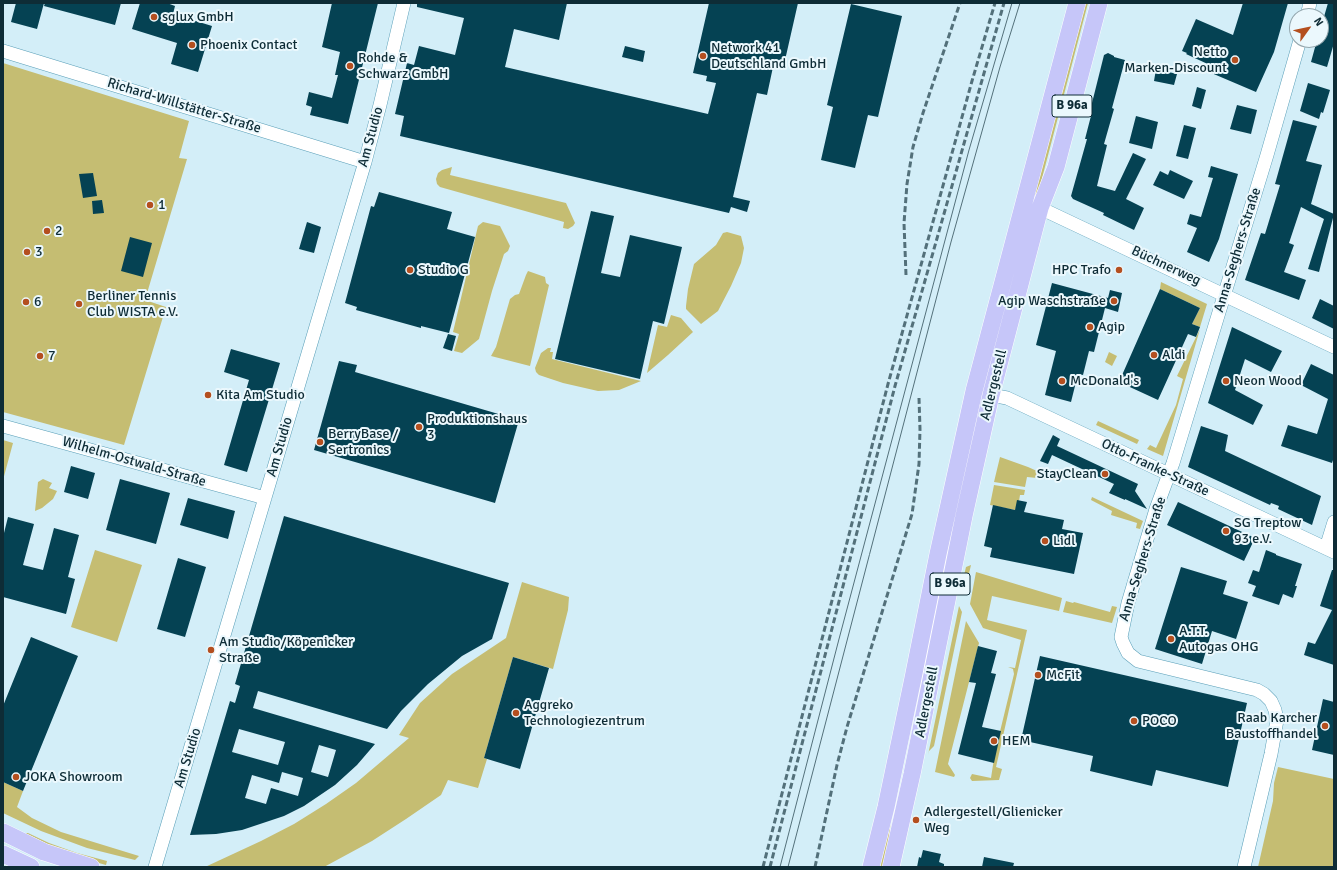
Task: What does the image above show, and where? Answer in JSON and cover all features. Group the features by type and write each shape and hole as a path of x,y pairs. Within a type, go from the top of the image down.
{"main road":[{"name":"Adlergestell","path":"871,867 886,807 938,554 974,392 1077,3"},
{"name":"Adlergestell","path":"891,867 912,774 964,516 991,395 1040,208 1056,167 1099,3"},
{"name":"Otto-Franke-Straße","path":"974,392 991,395"},
{"name":"Adlergestell","path":"899,745 901,770 912,774"},
{"path":"886,807 904,811"},
{"path":"3,832 44,852 91,867"},
{"path":"3,854 30,867"}],"street":[{"name":"Am Studio","path":"155,867 364,162 380,105 404,3"},
{"name":"Anna-Seghers-Straße","path":"1244,867 1271,754 1277,720 1271,701 1257,690 1138,661 1128,654 1121,636 1128,603 1156,509 1170,474 1298,48"},
{"name":"Richard-Willstätter-Straße","path":"3,51 364,162"},
{"name":"Büchnerweg","path":"1040,208 1334,347"},
{"name":"Otto-Franke-Straße","path":"991,395 1007,398 1330,550"},
{"name":"Wilhelm-Ostwald-Straße","path":"3,426 265,498"},
{"path":"1330,550 1334,522"}],"shaded area":[{"path":"1083,3 1088,3 989,380 984,379"},
{"name":"Berliner Tennis Club WISTA e.V.","path":"3,63 189,121 179,158 187,159 145,300 166,307 124,445 3,412"},
{"path":"452,167 450,175 566,203 575,223 568,229 563,228 564,222 440,187 437,184 436,179 438,173"},
{"path":"483,222 500,226 510,246 508,251 504,254 479,339 462,353 454,351 459,334 453,332 478,226"},
{"path":"727,232 741,236 744,248 741,263 718,311 701,324 686,309 688,289 694,264 716,245 723,233"},
{"path":"528,271 545,277 546,283 549,285 530,366 491,356 496,347 510,299 519,294"},
{"path":"1161,282 1207,304 1200,327 1192,324 1200,308 1160,289"},
{"path":"671,315 681,318 693,332 647,373 658,325 667,327"},
{"path":"1200,329 1163,456 1147,449 1150,445 1156,448 1176,405 1183,379 1177,376"},
{"path":"548,348 551,348 550,352 553,352 552,359 641,381 619,390 598,391 563,383 539,375 535,368 541,353"},
{"path":"1109,352 1117,356 1112,366 1105,362"},
{"path":"1098,421 1139,440 1137,444 1096,425"},
{"path":"3,440 13,443 3,480"},
{"path":"1000,457 1028,467 1057,480 1027,477 1025,487 994,482"},
{"path":"43,479 52,483 49,488 57,491 53,499 42,508 35,511 38,482"},
{"path":"994,485 1025,490 1024,495 1020,495 1015,510 990,505"},
{"path":"1092,497 1143,521 1140,529 1136,528 1137,523 1111,515 1112,511 1091,500"},
{"path":"95,550 142,565 117,642 71,627"},
{"path":"971,565 964,595 961,588 966,567"},
{"path":"976,572 1062,598 1059,611 992,596 987,620 1027,630 996,767 1002,769 999,780 972,781 970,778 972,774 991,778 995,752 1014,674 1013,669 1008,667 1015,668 1021,640 983,628 970,604"},
{"path":"522,582 569,597 568,610 553,669 513,657 484,758 487,759 478,788 448,780 441,795 372,841 324,867 205,867 294,824 326,804 356,783 409,738 399,735 420,703 452,674 506,638"},
{"path":"1066,601 1110,612 1112,606 1117,607 1112,623 1063,612"},
{"path":"959,606 962,612 934,746 929,751 928,755"},
{"path":"966,621 979,643 948,764 955,775 954,777 935,772"},
{"path":"1278,767 1334,779 1334,867 1258,867 1273,801 1274,783"},
{"path":"3,782 23,791 17,807 32,818 61,832 139,856 135,860 87,848 41,831 3,813"},
{"path":"891,820 885,867 880,867"},
{"path":"25,833 77,853 107,861 106,865 70,855"}],"building":[{"path":"16,3 44,3 37,29 11,22"},
{"path":"45,3 121,3 115,25 44,6"},
{"path":"140,3 167,3 175,6 173,14 212,26 198,72 171,64 177,43 132,29"},
{"name":"Rohde & Schwarz GmbH","path":"332,3 378,3 348,124 310,115 312,107 306,105 309,92 332,98 338,75 335,75 340,52 322,47"},
{"path":"417,3 567,3 559,40 514,29 505,67 708,114 716,83 706,81 707,76 693,73 709,3 798,3 783,69 773,67 767,95 757,93 733,197 750,201 747,212 731,207 729,213 400,136 404,116 395,114 407,63 414,65 419,46 455,55 464,18 417,7"},
{"name":"Netto Marken-Discount","path":"1243,3 1288,3 1274,52 1256,92 1209,72 1212,66 1182,51 1196,19 1233,35"},
{"path":"1328,3 1334,3 1334,43 1327,67 1311,62 1315,48 1329,48 1329,8 1327,8"},
{"path":"851,4 902,16 878,117 868,115 855,168 821,160 833,107 827,105"},
{"path":"625,46 645,51 643,62 622,57"},
{"path":"1108,53 1114,57 1125,60 1112,108 1114,109 1104,144 1107,145 1097,186 1115,191 1133,153 1146,159 1126,199 1144,208 1134,230 1103,215 1104,213 1073,199 1071,196 1087,139 1085,139 1092,112 1090,111 1104,55"},
{"path":"1156,69 1177,74 1174,85 1154,81"},
{"path":"1308,83 1330,90 1323,113 1321,112 1319,119 1300,111"},
{"path":"1197,87 1206,90 1201,109 1192,106"},
{"path":"1237,105 1257,110 1251,134 1230,129"},
{"path":"1136,116 1158,122 1152,149 1129,143"},
{"path":"1293,120 1317,126 1306,161 1322,165 1311,204 1334,214 1319,272 1308,269 1324,219 1301,207 1289,243 1294,245 1284,272 1306,280 1299,300 1245,280 1261,233 1265,234 1280,185 1275,184"},
{"path":"1184,125 1196,128 1188,159 1176,156"},
{"path":"1211,166 1238,174 1219,239 1209,262 1187,252 1197,228 1187,224 1190,214 1201,217 1213,178 1208,177"},
{"path":"1170,170 1193,181 1184,199 1153,185 1160,171 1168,175"},
{"path":"93,173 97,196 83,198 79,174"},
{"name":"Studio G","path":"379,192 452,212 447,229 475,237 449,333 421,326 421,328 356,310 357,307 345,303 371,206 374,207"},
{"path":"102,200 104,213 93,214 92,201"},
{"path":"591,211 614,216 601,273 620,277 630,235 682,247 664,324 653,321 640,379 555,359"},
{"path":"307,222 321,227 314,253 299,249"},
{"path":"130,237 152,243 143,277 121,271"},
{"path":"1052,283 1108,298 1110,290 1122,293 1118,312 1105,308 1094,352 1089,351 1083,375 1078,374 1071,402 1045,395 1056,351 1036,345"},
{"name":"Aldi","path":"1160,289 1200,308 1192,324 1200,327 1196,337 1188,334 1158,400 1119,382"},
{"path":"1320,299 1334,306 1334,329 1312,318"},
{"name":"Neon Wood","path":"1232,327 1282,351 1271,372 1245,359 1235,390 1263,405 1253,425 1208,403"},
{"path":"448,334 456,336 452,351 443,348"},
{"path":"231,349 280,363 247,472 224,465 249,380 224,372"},
{"name":"Produktionshaus 3","path":"339,361 357,365 355,372 519,420 495,503 314,450"},
{"name":"Neon Wood","path":"1311,364 1334,375 1334,457 1332,463 1281,446 1288,425 1317,434 1328,399 1301,385"},
{"path":"1201,426 1228,435 1225,451 1321,496 1312,525 1278,509 1279,506 1271,503 1270,505 1188,467"},
{"name":"StayClean","path":"1053,435 1060,439 1057,446 1138,484 1135,491 1147,509 1109,493 1114,484 1052,455 1048,464 1040,461"},
{"path":"71,466 95,473 88,499 64,492"},
{"path":"120,479 170,493 156,544 106,530"},
{"path":"188,498 235,511 228,539 180,525"},
{"name":"Lidl","path":"1017,500 1027,502 1024,512 1064,520 1062,529 1083,533 1074,574 990,557 992,548 984,546 993,505 1015,510"},
{"path":"1178,502 1255,538 1244,561 1167,525"},
{"path":"284,516 509,583 492,639 462,656 428,684 401,711 387,729 258,691 253,708 375,744 357,765 335,785 304,806 284,816 242,830 216,834 190,835 230,701 235,703 240,686 235,684","holes":["239,729 285,742 278,765 232,752","319,745 336,750 328,777 311,772","282,772 303,778 298,796 271,788 266,804 245,798 252,775 279,783"]},
{"path":"8,517 34,524 23,565 43,570 54,528 79,535 68,577 75,579 66,614 3,597 3,537"},
{"path":"1266,550 1302,564 1293,598 1283,594 1279,605 1252,596 1256,586 1248,583 1253,570 1259,572"},
{"path":"178,558 206,567 185,637 157,629"},
{"path":"1181,567 1227,581 1223,594 1248,602 1236,639 1212,631 1202,664 1155,649"},
{"path":"1332,570 1334,570 1334,665 1304,655 1308,642 1315,644 1332,610 1320,606"},
{"path":"31,637 78,656 23,791 3,782 3,706"},
{"path":"978,646 997,651 991,673 996,674 982,727 1001,731 994,763 958,754 976,683 969,682"},
{"name":"POCO","path":"1040,656 1247,703 1228,787 1156,770 1152,786 1090,771 1093,756 1021,740"},
{"name":"Aggreko Technologiezentrum","path":"513,657 549,668 520,769 484,758"},
{"name":"Raab Karcher Baustoffhandel","path":"1323,699 1334,702 1334,755 1312,750"},
{"path":"923,850 941,854 939,862 944,864 944,867 917,867 919,857 921,858"},
{"path":"984,857 1014,863 1013,867 982,867"}],"tram line":[{"path":"780,867 969,150 1012,3"},
{"path":"788,867 951,242 1000,67 1020,3"}],"railway":[{"path":"906,275 904,223 907,184 913,147 960,3"},
{"path":"763,867 888,384 995,3"},
{"path":"770,867 895,386 1004,3"},
{"path":"815,867 837,765 847,727 912,514 919,464 919,398"}],"place":[{"name":"sglux GmbH","path":"154,17"},
{"name":"Phoenix Contact","path":"192,45"},
{"name":"Network 41 Deutschland GmbH","path":"703,56"},
{"name":"Netto Marken-Discount","path":"1235,60"},
{"name":"Rohde & Schwarz GmbH","path":"350,66"},
{"name":"1","path":"150,205"},
{"name":"2","path":"47,231"},
{"name":"3","path":"27,252"},
{"name":"Studio G","path":"410,270"},
{"name":"HPC Trafo","path":"1119,270"},
{"name":"Agip Waschstraße","path":"1114,301"},
{"name":"6","path":"26,302"},
{"name":"Berliner Tennis Club WISTA e.V.","path":"79,304"},
{"name":"Agip","path":"1090,327"},
{"name":"Aldi","path":"1154,355"},
{"name":"7","path":"40,356"},
{"name":"McDonald's","path":"1062,381"},
{"name":"Neon Wood","path":"1226,381"},
{"name":"Kita Am Studio","path":"208,395"},
{"name":"Produktionshaus 3","path":"419,427"},
{"name":"BerryBase / Sertronics","path":"320,442"},
{"name":"StayClean","path":"1105,474"},
{"name":"SG Treptow 93 e.V.","path":"1226,531"},
{"name":"Lidl","path":"1045,541"},
{"name":"A.T.T. Autogas OHG","path":"1171,639"},
{"name":"Am Studio/Köpenicker Straße","path":"211,650"},
{"name":"McFit","path":"1038,675"},
{"name":"Aggreko Technologiezentrum","path":"516,713"},
{"name":"POCO","path":"1134,721"},
{"name":"Raab Karcher Baustoffhandel","path":"1325,726"},
{"name":"HEM","path":"994,741"},
{"name":"JOKA Showroom","path":"16,777"},
{"name":"Adlergestell/Glienicker Weg","path":"916,820"}]}
